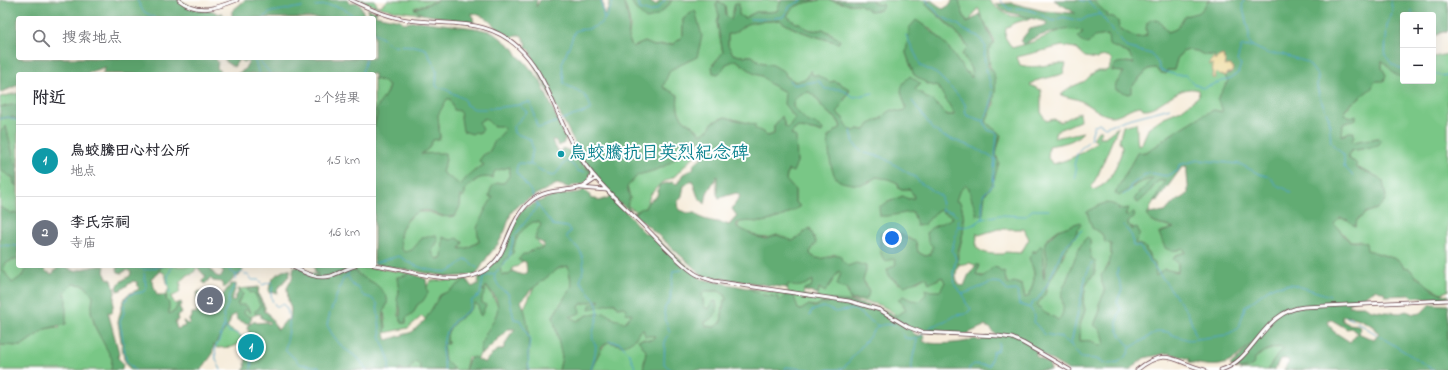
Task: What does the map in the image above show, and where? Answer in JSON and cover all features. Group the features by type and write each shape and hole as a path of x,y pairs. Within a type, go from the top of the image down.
{"street":[{"path":"179,0 190,7 204,9 216,8 237,0"},
{"path":"351,0 375,11 405,19 480,26 495,31 510,40 535,66 574,148 592,174 608,192 688,268 703,278 714,281 849,301 880,310 908,327 921,332 1012,338 1024,343 1070,370"},
{"path":"581,187 588,182 592,174"},
{"path":"376,265 456,279 468,278 479,274 495,262 516,219 523,208 531,201 539,195 548,192 581,187 597,180"},
{"path":"590,189 596,186 597,180"},
{"path":"576,188 603,189 608,192"},
{"path":"296,268 309,274 324,277 350,268"},
{"path":"1220,370 1236,361 1277,317 1292,309 1448,300"},
{"path":"1137,370 1151,360 1165,357 1176,359 1206,370"}],"green space":[{"path":"0,0 180,0 191,7 211,10 219,14 222,13 224,16 16,16 16,60 216,60 218,62 217,68 220,72 103,72 106,67 91,72 16,72 16,86 0,93"},
{"path":"245,0 347,0 350,4 357,2 361,6 364,16 232,16 232,11"},
{"path":"358,0 374,0 379,7 366,3"},
{"path":"388,0 439,0 414,8 424,14 379,7"},
{"path":"439,0 537,0 536,7 540,0 602,0 604,15 608,9 609,0 622,0 628,19 628,39 633,47 645,42 654,46 674,44 683,35 683,19 695,10 702,36 697,57 670,70 663,87 678,95 678,108 681,116 685,121 696,128 700,134 708,130 713,122 725,117 756,125 754,128 763,132 767,136 774,134 774,126 782,116 785,126 788,128 795,118 784,104 785,92 770,84 762,76 755,74 736,60 726,64 722,71 718,74 713,73 712,66 723,52 717,23 719,15 716,5 718,1 725,5 726,15 731,20 735,3 739,3 739,15 744,18 756,12 777,11 781,0 819,0 805,3 793,8 787,16 796,23 800,23 808,29 823,29 840,40 839,43 800,31 780,20 755,22 745,25 737,31 728,34 728,45 733,54 740,56 752,56 760,62 773,65 785,72 786,76 795,82 807,78 811,70 812,75 817,75 830,82 834,81 850,89 837,113 843,118 848,129 855,131 857,129 865,130 869,124 881,119 885,114 892,110 903,112 906,107 901,90 903,84 910,76 921,84 915,89 917,91 923,94 926,98 931,99 947,115 954,115 938,87 928,84 914,75 906,53 909,28 916,20 945,43 968,75 972,78 971,69 962,53 968,47 954,29 925,4 931,0 943,9 951,4 952,0 959,0 967,23 980,14 994,43 988,50 988,66 995,78 996,85 991,109 986,122 1001,135 996,154 999,163 992,186 985,194 983,214 977,216 969,188 966,185 959,192 956,201 960,202 964,224 958,254 959,265 956,275 959,285 964,286 968,276 976,265 979,265 976,275 983,277 993,267 998,268 1001,272 1004,271 1006,280 1009,284 1014,282 1022,285 1025,298 1029,296 1034,280 1034,271 1029,258 1034,250 1035,253 1041,245 1043,248 1044,279 1047,263 1045,242 1058,230 1080,222 1081,224 1070,245 1063,253 1060,264 1047,285 1045,294 1037,305 1045,313 1058,320 1061,317 1063,313 1062,290 1078,251 1087,237 1090,239 1091,258 1095,261 1096,267 1094,274 1086,284 1083,302 1085,310 1080,325 1080,341 1090,341 1099,346 1104,344 1104,339 1101,331 1094,325 1100,311 1099,304 1105,291 1101,275 1107,268 1110,261 1111,244 1105,242 1102,234 1092,228 1087,212 1098,205 1107,203 1115,205 1119,208 1118,210 1129,208 1125,214 1127,214 1127,217 1134,212 1135,213 1134,218 1129,221 1128,224 1134,231 1131,226 1134,228 1137,227 1140,234 1135,243 1145,247 1151,260 1155,262 1156,276 1164,269 1178,272 1178,263 1173,259 1176,255 1186,252 1183,249 1172,251 1165,248 1159,233 1174,228 1154,223 1147,214 1165,212 1173,203 1188,194 1187,166 1182,167 1158,200 1154,201 1165,182 1164,181 1158,181 1147,195 1138,203 1134,200 1139,192 1153,178 1136,184 1119,196 1115,193 1137,153 1146,152 1203,115 1214,110 1222,112 1222,108 1217,100 1228,81 1225,76 1227,73 1231,73 1234,68 1230,65 1225,66 1226,62 1223,55 1218,57 1204,55 1197,51 1189,50 1182,52 1177,59 1174,70 1167,70 1166,74 1161,73 1155,68 1148,69 1131,87 1131,93 1128,94 1115,89 1116,84 1124,72 1112,71 1113,67 1117,63 1134,63 1128,53 1109,45 1108,35 1094,37 1088,44 1082,42 1077,37 1083,32 1072,29 1037,37 1024,45 1020,41 1030,29 1047,25 1046,22 1007,12 995,4 1012,3 1044,11 1075,13 1054,0 1093,0 1107,14 1106,16 1114,17 1118,21 1119,28 1132,36 1143,37 1147,35 1147,23 1152,19 1159,21 1168,32 1175,30 1185,16 1200,12 1209,0 1448,0 1448,31 1436,36 1436,12 1400,12 1400,77 1382,60 1382,68 1386,75 1384,81 1375,81 1372,88 1347,107 1344,113 1349,118 1356,115 1356,119 1343,124 1342,136 1349,132 1354,132 1352,141 1355,142 1378,138 1381,141 1378,146 1351,151 1348,155 1349,159 1357,164 1355,167 1378,177 1383,181 1386,197 1384,202 1377,209 1365,213 1357,220 1355,227 1348,220 1340,218 1334,224 1348,240 1364,242 1366,243 1367,250 1399,260 1404,267 1409,268 1417,278 1421,278 1426,284 1436,291 1448,295 1448,299 1436,300 1417,297 1414,298 1410,295 1385,296 1384,292 1375,290 1363,297 1351,301 1349,306 1364,306 1372,310 1386,312 1400,313 1406,311 1414,314 1421,313 1430,304 1448,305 1448,370 1284,370 1289,362 1287,359 1280,359 1275,370 1267,370 1284,349 1277,347 1265,351 1255,358 1253,365 1247,368 1238,369 1230,365 1236,361 1254,340 1233,360 1219,365 1189,362 1189,359 1169,353 1144,358 1130,370 1068,370 1036,351 1036,356 1049,364 1051,370 643,370 646,351 638,340 652,340 655,336 645,336 643,329 634,339 623,346 608,342 602,347 591,370 559,370 562,357 553,316 572,286 568,266 559,268 532,289 521,301 528,326 528,370 465,370 469,359 474,357 485,363 492,354 500,349 503,349 510,335 515,329 508,329 485,352 481,354 480,350 482,342 494,320 498,308 497,301 486,286 485,290 482,290 486,291 482,298 482,303 486,305 481,316 478,305 475,303 467,313 452,326 447,337 448,344 443,344 445,360 453,368 453,370 420,370 420,366 416,361 409,369 410,370 243,370 246,367 245,364 247,356 242,353 240,346 242,344 240,340 243,338 250,352 252,350 252,343 247,336 249,333 247,326 255,321 256,323 267,322 268,324 270,322 261,318 261,314 256,314 254,312 258,310 260,306 254,293 250,293 248,289 256,288 258,290 257,294 262,303 264,312 267,312 278,330 286,320 290,320 291,309 288,300 287,288 292,279 294,268 305,268 304,271 319,275 315,273 314,268 353,268 361,276 374,283 383,291 387,298 384,316 385,334 387,340 412,332 425,320 440,295 449,291 466,279 472,287 478,284 479,276 500,254 514,222 523,208 550,197 581,192 584,189 589,194 591,199 595,198 599,201 608,198 611,195 591,172 588,181 582,185 572,186 570,188 557,184 535,195 516,207 511,213 505,231 498,244 488,256 476,275 449,277 376,264 376,109 387,92 389,86 383,81 376,79 376,72 240,72 244,70 249,61 243,62 240,60 376,60 376,16 369,16 367,9 377,12 375,15 400,20 404,23 418,21 475,28 493,32 514,49 518,56 540,80 563,135 568,138 559,146 555,140 552,140 558,151 562,151 562,148 566,149 578,157 590,172 535,66 530,50 525,47 527,44 521,35 515,35 512,38 484,17 472,13 474,23 422,14 414,9","holes":["809,92 826,111 837,119 841,127 828,137 831,166 838,180 845,183 860,185 876,177 888,179 898,183 899,189 909,189 913,194 914,198 908,199 903,196 879,207 880,216 913,212 917,226 924,225 936,212 940,210 953,218 931,228 927,232 928,241 933,247 930,255 925,256 918,252 916,242 892,230 881,233 881,255 885,261 894,259 896,264 887,270 889,277 905,286 924,277 927,278 929,284 942,277 945,282 940,291 925,289 926,294 919,301 911,300 903,296 898,300 903,304 906,310 895,316 872,306 829,299 828,303 821,303 815,307 809,305 801,310 798,309 793,293 778,301 778,297 764,295 748,288 702,279 655,237 645,233 615,199 649,227 703,276 788,288 788,284 791,286 800,286 813,280 811,287 804,289 804,291 818,294 819,288 825,292 839,271 841,273 837,285 841,288 846,288 849,298 851,298 851,300 867,299 869,292 863,280 866,266 856,263 848,266 842,260 840,255 821,258 814,257 810,254 811,249 816,243 810,228 793,241 777,235 766,239 758,237 737,227 737,223 748,221 762,222 777,218 792,212 800,206 795,202 795,190 786,180 788,170 793,172 797,162 796,137 791,134 798,127 822,133 823,129 815,123 808,122 793,107 794,101 798,96","447,99 450,99 454,110 460,111 463,131 472,134 475,132 478,133 483,130 479,122 485,118 493,126 502,126 505,130 495,141 489,152 483,155 479,161 484,165 470,174 460,186 442,172 446,160 445,153 421,154 428,149 433,140 440,139 438,115","698,140 700,145 707,146 702,157 694,164 693,169 683,174 677,184 672,182 659,185 657,196 648,202 645,208 632,213 627,205 630,198 627,187 638,175 655,170 667,164 674,159 689,143","510,167 509,176 504,183 497,183 491,188 489,197 493,197 477,228 479,242 467,248 460,249 463,242 457,238 451,240 443,237 442,258 437,259 432,251 438,241 436,235 423,237 412,250 405,252 401,249 401,231 409,218 418,212 423,211 428,211 447,217 455,216 460,206 461,195 463,197 465,194 465,189 477,179 483,177 492,178 495,171","717,176 717,194 719,198 736,193 740,196 732,209 737,216 729,225 707,220 695,213 688,213 679,210 678,201 682,196 684,186 692,180 698,197 705,204 707,193","533,222 539,222 541,225 537,231 535,239 544,244 542,249 534,249 527,254 523,254 518,260 526,262 527,273 522,275 512,271 509,275 502,275 500,268 505,260 513,253 515,243 519,235","705,291 719,291 726,296 726,300 724,300 721,323 714,327 706,326 705,322 713,318 717,311 716,301 712,302 709,309 704,307 702,294","598,300 600,301 590,305 589,309 614,303 618,307 627,309 625,313 632,314 624,323 605,313 588,315 577,321 570,317 580,313 579,307 581,304","1342,316 1360,319 1375,327 1375,330 1379,333 1374,340 1358,333 1361,329 1358,325 1348,324 1343,321","1330,319 1347,329 1351,328 1357,333 1350,342 1333,331 1328,322","984,326 990,328 998,337 985,337 980,341 975,339 956,343 927,343 923,341 925,338 923,335 916,335 911,330 964,335"]},
{"path":"622,0 632,0 635,9 669,5 672,0 781,0 777,11 756,12 744,18 739,15 735,3 731,20 726,15 725,5 718,1 716,5 719,15 717,23 723,53 712,65 722,71 726,64 736,60 755,74 762,76 770,84 785,92 790,112 795,118 788,128 785,126 782,117 774,126 774,134 767,136 753,128 755,125 725,117 713,122 708,130 700,134 696,128 685,121 681,116 678,108 678,95 662,87 695,11 683,19 683,35 674,44 654,46 645,42 633,47 629,38 630,25 628,15"},
{"path":"631,0 652,0 651,3 656,5 660,0 672,0 661,12 654,17 646,19 635,9"},
{"path":"819,0 859,4 871,11 883,5 875,4 872,0 929,0 925,4 956,32 968,47 962,54 971,69 972,78 960,65 948,47 931,29 916,21 906,53 914,75 928,84 938,86 954,115 947,115 938,105 920,94 915,89 921,84 901,91 907,107 903,112 893,111 877,120 865,130 858,129 855,131 848,129 843,118 837,113 850,90 837,82 834,81 830,83 812,75 811,71 807,78 796,82 773,65 760,62 752,56 740,56 733,54 728,45 728,34 737,31 748,24 759,22 780,20 799,31 839,43 832,34 823,29 808,29 800,23 796,23 787,16 793,8 797,6"},
{"path":"829,0 872,0 875,4 884,5 880,10 870,11 859,4 847,4"},
{"path":"959,0 989,0 1003,12 1012,16 1032,18 1014,23 1006,28 1005,37 1012,48 1067,29 1083,32 1077,37 1108,35 1121,50 1128,53 1135,63 1127,62 1114,65 1112,71 1124,72 1116,84 1115,89 1128,94 1131,87 1148,69 1155,68 1161,73 1166,73 1167,70 1174,70 1177,59 1182,52 1189,50 1197,51 1204,55 1218,57 1228,81 1222,112 1214,110 1170,135 1146,152 1137,153 1132,188 1138,183 1154,178 1147,195 1158,180 1165,181 1150,209 1148,218 1157,224 1175,228 1159,233 1167,248 1173,250 1183,249 1186,252 1176,255 1178,262 1178,273 1156,276 1145,247 1135,243 1133,230 1117,209 1106,203 1089,211 1092,228 1102,234 1111,244 1111,259 1105,271 1102,283 1105,291 1099,304 1100,311 1094,325 1098,327 1105,338 1104,344 1099,346 1090,341 1080,341 1080,326 1085,310 1083,302 1086,284 1094,274 1095,261 1090,258 1066,310 1061,326 1054,317 1043,313 1037,305 1045,294 1047,286 1080,224 1057,231 1045,242 1047,263 1044,270 1044,282 1043,248 1035,254 1033,251 1032,262 1034,280 1030,296 1025,298 1024,291 1009,284 1006,279 975,275 977,266 970,263 957,265 964,221 960,202 955,201 959,192 965,185 969,188 977,215 985,194 992,186 996,154 1001,135 986,122 994,104 992,69 990,67 988,50 995,42 980,14 979,9 977,9 969,22 967,22","holes":["1062,46 1075,48 1085,57 1097,59 1099,57 1108,56 1112,60 1109,69 1105,71 1097,71 1085,81 1069,88 1061,95 1081,101 1107,115 1115,116 1137,106 1141,106 1143,109 1149,108 1156,106 1183,90 1198,90 1199,96 1181,110 1164,117 1149,127 1142,143 1138,145 1136,123 1123,126 1119,141 1122,147 1121,154 1114,171 1106,183 1094,190 1091,187 1098,175 1118,127 1105,137 1098,137 1102,131 1098,131 1093,139 1098,141 1093,145 1072,158 1053,164 1048,158 1049,146 1072,140 1083,132 1054,138 1056,131 1080,121 1080,112 1061,122 1054,119 1046,121 1041,112 1041,90 1030,85 1035,81 1063,74 1066,64 1032,67 1020,65 1017,57","998,229 1024,229 1029,239 1021,253 1005,252 1003,254 989,254 979,250 976,247 976,233 979,235"]},
{"path":"1092,0 1209,0 1200,13 1185,16 1175,30 1168,32 1163,25 1146,29 1147,35 1143,37 1135,37 1119,28 1118,22 1106,16"},
{"path":"1448,54 1448,291 1441,293 1423,283 1421,278 1415,276 1409,268 1404,267 1399,260 1367,250 1359,241 1350,241 1334,224 1340,218 1348,219 1355,227 1357,220 1365,213 1377,209 1386,197 1382,181 1378,177 1355,167 1355,162 1349,159 1348,155 1351,151 1378,146 1378,138 1355,142 1351,141 1349,132 1341,136 1343,124 1356,119 1343,114 1346,109 1368,90 1375,81 1379,81 1386,75 1382,68 1382,59 1400,77 1400,84 1436,84 1436,56"},
{"path":"225,60 238,60 234,67 227,63"},
{"path":"376,79 383,81 389,86 376,119"},
{"path":"809,92 824,109 836,119 841,127 828,137 832,168 868,183 876,177 886,178 897,182 899,189 909,189 914,198 908,199 902,196 895,200 887,201 898,213 914,212 923,225 940,210 953,218 933,247 930,255 925,256 918,252 916,242 894,258 897,264 887,270 890,277 899,284 918,281 924,277 937,280 942,277 945,282 941,292 926,294 920,301 903,304 906,310 896,316 883,307 858,301 824,303 816,306 809,305 801,310 798,309 790,293 778,301 778,297 764,295 748,288 789,293 786,286 788,284 808,283 813,280 811,287 804,290 803,295 817,297 819,291 818,288 825,291 839,270 841,273 838,281 845,287 851,300 867,299 867,286 863,280 866,271 848,266 834,254 828,257 816,258 810,254 811,249 816,243 810,228 793,241 777,235 768,238 758,237 737,229 739,222 761,222 776,219 800,206 795,201 795,190 785,180 788,170 797,162 796,151 791,135 793,131 798,127 822,133 815,123 808,122 793,107 794,101 798,96"},
{"path":"16,93 16,105 0,108 0,97"},
{"path":"447,97 454,100 460,111 479,133 483,130 479,122 485,118 502,125 506,130 489,152 479,161 484,165 474,171 460,187 442,172 446,160 429,155 419,155 433,140 440,138 437,115"},
{"path":"16,104 16,119 13,117 0,119 0,107"},
{"path":"12,117 16,119 16,164 6,127 0,132 0,118"},
{"path":"6,126 16,164 16,185 14,184 13,178 0,170 0,132"},
{"path":"681,151 697,153 675,176 660,184 651,194 645,208 636,212 627,205 630,198 627,187 638,174 667,165"},
{"path":"510,167 512,170 511,175 494,197 480,241 467,248 459,249 437,259 426,253 417,251 405,252 401,249 400,237 402,228 416,212 429,212 443,217 460,206 461,195 465,194 465,189 479,178 489,176 495,170"},
{"path":"0,170 14,177 14,184 16,185 16,213 11,214 0,207"},
{"path":"0,207 11,213 16,213 16,259 6,263 3,269 12,283 22,276 28,268 43,268 52,274 57,268 69,268 74,271 88,268 105,268 104,272 107,278 112,280 115,292 112,313 108,312 119,353 118,358 123,363 122,370 111,370 112,359 96,329 91,311 93,296 84,285 73,284 63,294 66,294 66,324 45,329 21,346 0,345"},
{"path":"538,216 541,226 538,244 545,250 518,260 523,261 518,266 512,268 512,272 509,275 502,275 500,268 505,259 513,253 518,236"},
{"path":"16,259 16,268 27,268 19,279 12,284 3,269 6,262"},
{"path":"568,266 572,286 553,316 562,357 559,370 527,370 524,308 534,287 559,268"},
{"path":"160,268 196,268 191,275 189,274 179,283 181,284 179,293 171,297 175,304 178,304 175,311 165,319 167,292 169,289 165,274 161,271 158,274"},
{"path":"160,268 158,274 151,278 157,295 166,295 166,299 169,303 169,314 175,311 178,303 181,302 182,305 179,306 182,313 177,316 178,320 175,322 177,329 185,326 183,321 187,324 190,323 189,319 192,317 192,313 197,313 197,293 200,291 204,297 206,295 208,296 207,301 213,307 231,284 236,284 236,287 231,301 234,301 240,290 243,293 237,304 246,305 251,313 245,309 244,313 252,318 249,324 237,320 236,314 231,317 229,324 214,345 212,355 201,370 130,370 124,359 118,322 123,301 127,295 139,289 137,282 133,281 121,290 117,291 119,284 130,276 131,272 127,270 122,273 118,272 117,269"},
{"path":"198,268 211,268 210,269 216,276 220,277 223,274 223,271 219,268 244,268 239,276 234,277 232,281 224,288 221,282 213,281 210,278 205,284 202,281 206,277"},
{"path":"374,268 409,273 407,275 397,277 399,292 399,316 402,323 406,323 406,317 414,312 430,281 466,279 454,288 427,321 422,316 408,328 384,333 386,327 384,311 387,304 387,298 374,283 364,279 352,269"},
{"path":"285,270 291,270 289,276 277,289 278,294 273,292 269,293 272,279 277,274"},
{"path":"410,273 426,279 428,293 423,301 417,305 414,312 406,318 406,323 402,323 400,308 397,300 399,292 397,277"},
{"path":"73,284 84,285 94,296 91,311 95,327 113,360 111,370 0,370 0,345 21,346 45,329 57,327 59,329 65,294 62,295"},
{"path":"483,284 490,291 502,313 477,360 468,357 465,370 349,370 448,343 447,335 449,329 453,323 460,318 460,316 483,293"},
{"path":"259,287 258,294 265,307 265,310 247,317 238,304 238,300 243,293 238,289"},
{"path":"705,291 719,291 726,296 727,301 724,300 721,323 714,327 706,326 705,322 713,318 709,310 704,307 702,294"},
{"path":"599,299 615,302 627,309 625,313 633,313 625,323 618,319 616,320 588,315 577,321 570,317 575,314 581,304"},
{"path":"228,327 243,338 240,340 242,343 232,347 217,348 214,345 221,334"},
{"path":"643,329 655,335 652,340 642,339 646,351 643,370 591,370 598,354 609,341 624,345 635,339 639,332"},
{"path":"1280,347 1285,349 1277,356 1267,370 1239,370 1265,351"}],"sand":[{"path":"1223,55 1226,62 1225,66 1230,65 1234,68 1231,73 1227,73 1225,76 1221,76 1217,72 1215,73 1216,78 1212,78 1213,64 1209,65 1209,63 1214,57 1215,61 1218,57"}],"waterway":[{"path":"137,0 143,11 152,16"},
{"path":"601,0 604,19"},
{"path":"376,34 384,38 390,45 415,46 426,49 437,72 436,85 438,88 445,89 464,99 466,105 475,109 484,109 519,105 529,102 538,128 591,109 590,104 582,93 564,84 562,64 575,31 588,29 599,24 607,15 614,0"},
{"path":"638,0 640,9 650,12 657,9 665,0"},
{"path":"750,19 783,17 790,6 803,0"},
{"path":"926,0 940,16 959,25 964,30 978,36 986,47 984,54 992,96 990,108 983,121 988,130 997,133 993,185 983,195 982,219"},
{"path":"1000,0 1009,9 1027,9 1053,21 1063,17 1081,21 1087,17 1100,14"},
{"path":"1080,0 1088,1 1126,47 1151,54 1158,63 1160,70 1176,75 1186,75 1194,84 1203,88 1231,78 1238,73 1241,64 1237,61 1241,47 1252,46"},
{"path":"1244,0 1242,5 1249,33 1249,41 1252,46 1269,54 1281,54 1307,62 1318,76 1317,87 1329,118 1331,143 1344,155 1344,166 1353,176"},
{"path":"1390,0 1393,11 1387,25 1385,55 1392,64 1400,68"},
{"path":"315,6 337,6 346,10 353,16"},
{"path":"265,16 271,12 302,7"},
{"path":"906,35 921,66 937,74 956,93 965,104 966,115 983,121"},
{"path":"255,60 258,72"},
{"path":"259,60 269,72"},
{"path":"362,72 366,60"},
{"path":"1436,74 1448,76"},
{"path":"789,80 793,85 819,81 825,89 841,89 854,97 873,93"},
{"path":"912,101 934,130 943,136 975,148 996,160"},
{"path":"445,370 442,350 445,335 454,321 469,310 472,300 480,295 483,278 494,274 509,258 514,236 538,206 530,190 516,172 518,163 530,164 533,149 530,139 514,133 513,127 527,112 520,106"},
{"path":"1074,178 1076,171 1074,165 1078,151 1090,140 1094,126 1099,123 1105,127 1170,108"},
{"path":"0,119 8,117 16,120"},
{"path":"851,130 854,144 864,153 882,157 915,177 919,182 941,196 942,210 953,212 959,218 958,226"},
{"path":"1123,195 1130,190 1130,186 1144,175 1150,173 1167,176 1178,171 1179,165 1198,160 1240,164 1259,174 1270,177 1276,185 1291,193"},
{"path":"530,164 551,176 555,175 566,161 572,164 578,171 585,172"},
{"path":"538,206 553,225 568,227 571,232 567,234 567,239 577,247 582,255 583,268 580,281 596,301 598,309 597,320 593,333 596,346 591,370"},
{"path":"1049,210 1032,210 1026,216 999,215 982,219 975,224 965,227 958,226 952,250 956,259 953,272 955,286 963,294 993,282 1001,283 1007,291 1017,290 1019,304 1030,308 1035,316 1034,322 1044,334 1061,337 1070,344 1081,358 1096,359 1107,364 1119,362 1128,354 1130,348 1158,331 1168,332 1189,340 1226,335 1239,328 1245,307 1271,287 1291,284 1330,296"},
{"path":"1123,225 1132,236 1133,246 1139,246 1188,313 1197,339"},
{"path":"1030,307 1033,302 1037,300 1047,285 1063,248 1082,230"},
{"path":"0,245 16,246"},
{"path":"376,262 399,256 422,268 449,272 466,259 477,268"},
{"path":"1071,344 1086,275 1092,262"},
{"path":"140,268 144,270 154,268"},
{"path":"168,281 171,268"},
{"path":"227,268 236,275 243,272"},
{"path":"1118,268 1117,273 1122,289 1117,302 1121,309 1117,325 1119,333 1130,347"},
{"path":"350,270 343,279 327,325 342,347 358,358 367,370"},
{"path":"671,370 664,364 665,339 670,333 664,314 665,307 670,300 673,271 682,270"},
{"path":"135,370 126,360 120,322 127,297 131,294 143,292 145,290 146,286 144,273"},
{"path":"245,274 252,280 259,280 262,285 271,282 273,284 271,294 272,300 278,307 282,304 286,307 289,325 285,349 300,364 319,367 322,370"},
{"path":"494,274 498,285 502,290 508,293 514,319 520,320 530,339 528,354 529,370"},
{"path":"235,280 236,275"},
{"path":"348,276 352,284 359,288 360,291"},
{"path":"168,282 170,293"},
{"path":"235,285 229,295 228,304 223,315 225,327 229,332 237,333 241,336 244,345 252,357 251,370"},
{"path":"361,293 377,303 381,339 389,359 389,370"},
{"path":"926,331 932,326 945,322 956,315 966,314 971,309 966,303 963,294"},
{"path":"810,316 811,311 824,307 835,312 854,309 878,326 887,324 898,327 905,338 917,339 924,333"},
{"path":"1345,317 1352,319 1434,370"},
{"path":"221,370 216,359 215,347 224,326"},
{"path":"842,370 878,326"},
{"path":"912,370 917,340"},
{"path":"609,341 620,343 630,355 636,370"},
{"path":"969,370 969,368 974,364 989,366 993,352 998,350 999,343"},
{"path":"785,370 786,367 813,370"},
{"path":"821,370 842,369"}],"place":[{"name":"烏蛟騰抗日英烈紀念碑","path":"561,154"},
{"name":"李氏宗祠","path":"210,300"},
{"name":"烏蛟騰田心村公所","path":"251,347"}]}
